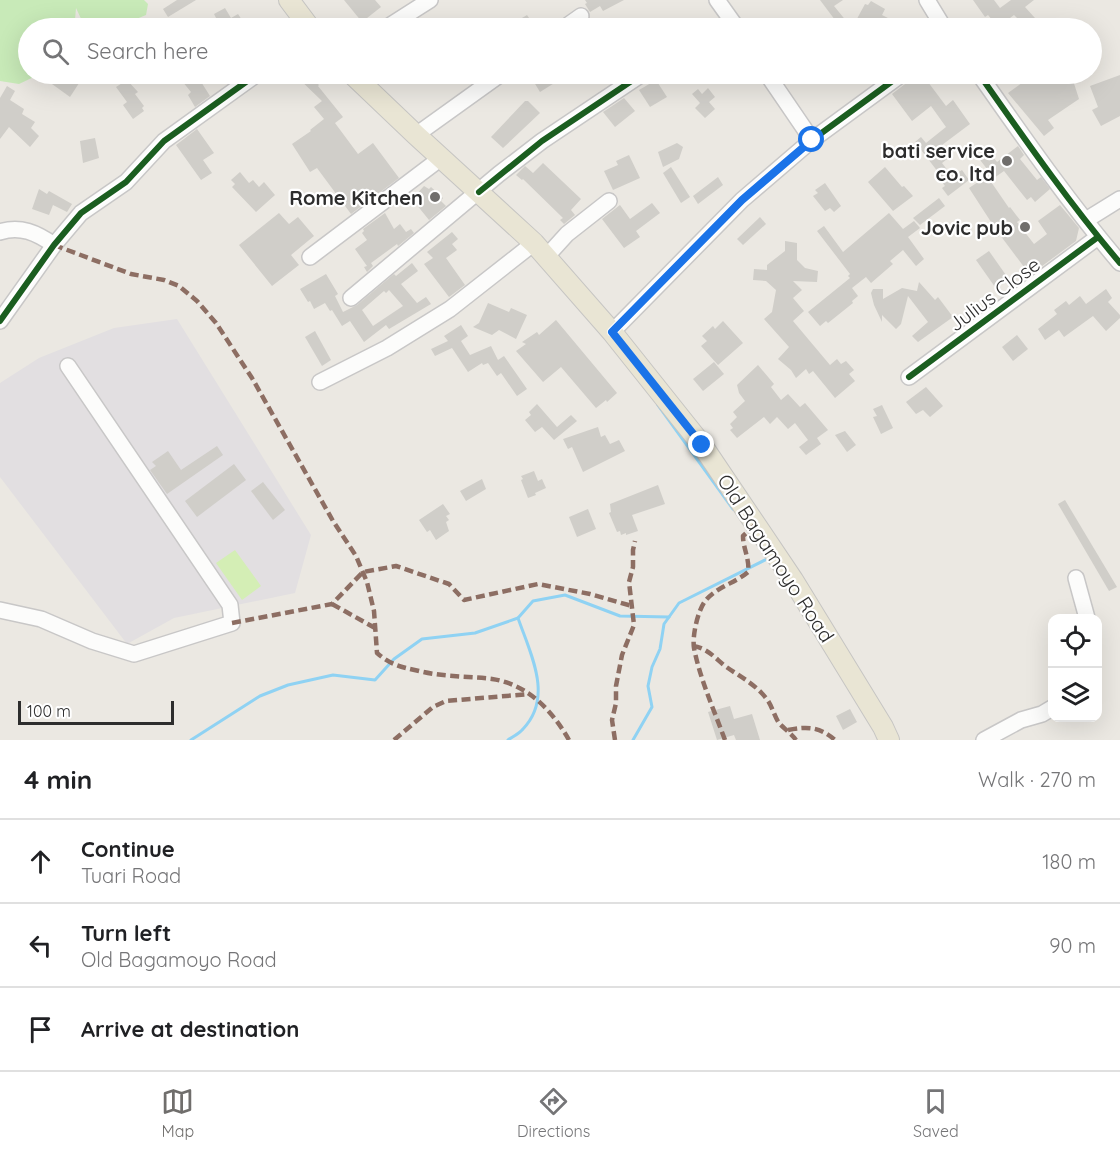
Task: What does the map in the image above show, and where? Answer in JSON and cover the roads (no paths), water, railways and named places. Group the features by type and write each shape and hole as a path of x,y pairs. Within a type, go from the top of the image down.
{"main road":[{"path":"289,0 302,18"},
{"name":"Old Bagamoyo Road","path":"362,84 541,249 612,332 702,445 793,580 889,740"}],"street":[{"path":"404,7 430,0"},
{"path":"717,0 729,18"},
{"path":"927,0 938,18"},
{"path":"0,321 54,245 81,213 126,182 164,141 243,84"},
{"path":"416,135 487,84"},
{"path":"351,298 542,141 627,84"},
{"path":"774,84 812,140"},
{"path":"612,332 742,200 812,140 888,84"},
{"path":"986,84 1098,237 1120,263"},
{"path":"310,257 441,158"},
{"path":"1086,220 1120,199"},
{"path":"320,382 387,348 450,309 567,234 609,201"},
{"path":"0,232 9,229 37,233 54,245"},
{"name":"Julius Close","path":"909,377 1098,237"},
{"path":"0,610 41,619 92,641 134,654 232,623 230,605 68,366"},
{"path":"1076,578 1086,614"},
{"path":"984,740 1021,720 1048,711"}],"waterway":[{"path":"658,405 733,509"},
{"path":"191,740 260,696 288,685 333,675 375,680 394,659 422,639 475,633 518,618 533,601 565,595 620,616 669,617 679,603 769,558"},
{"path":"633,740 652,707 648,686 652,667 660,649 664,624 669,617"},
{"path":"508,740 521,731 532,716 537,703 537,675 518,618"}],"place":[{"name":"bati service co. ltd","path":"1007,161"},
{"name":"Rome Kitchen","path":"435,197"},
{"name":"Jovic pub","path":"1025,227"}]}
